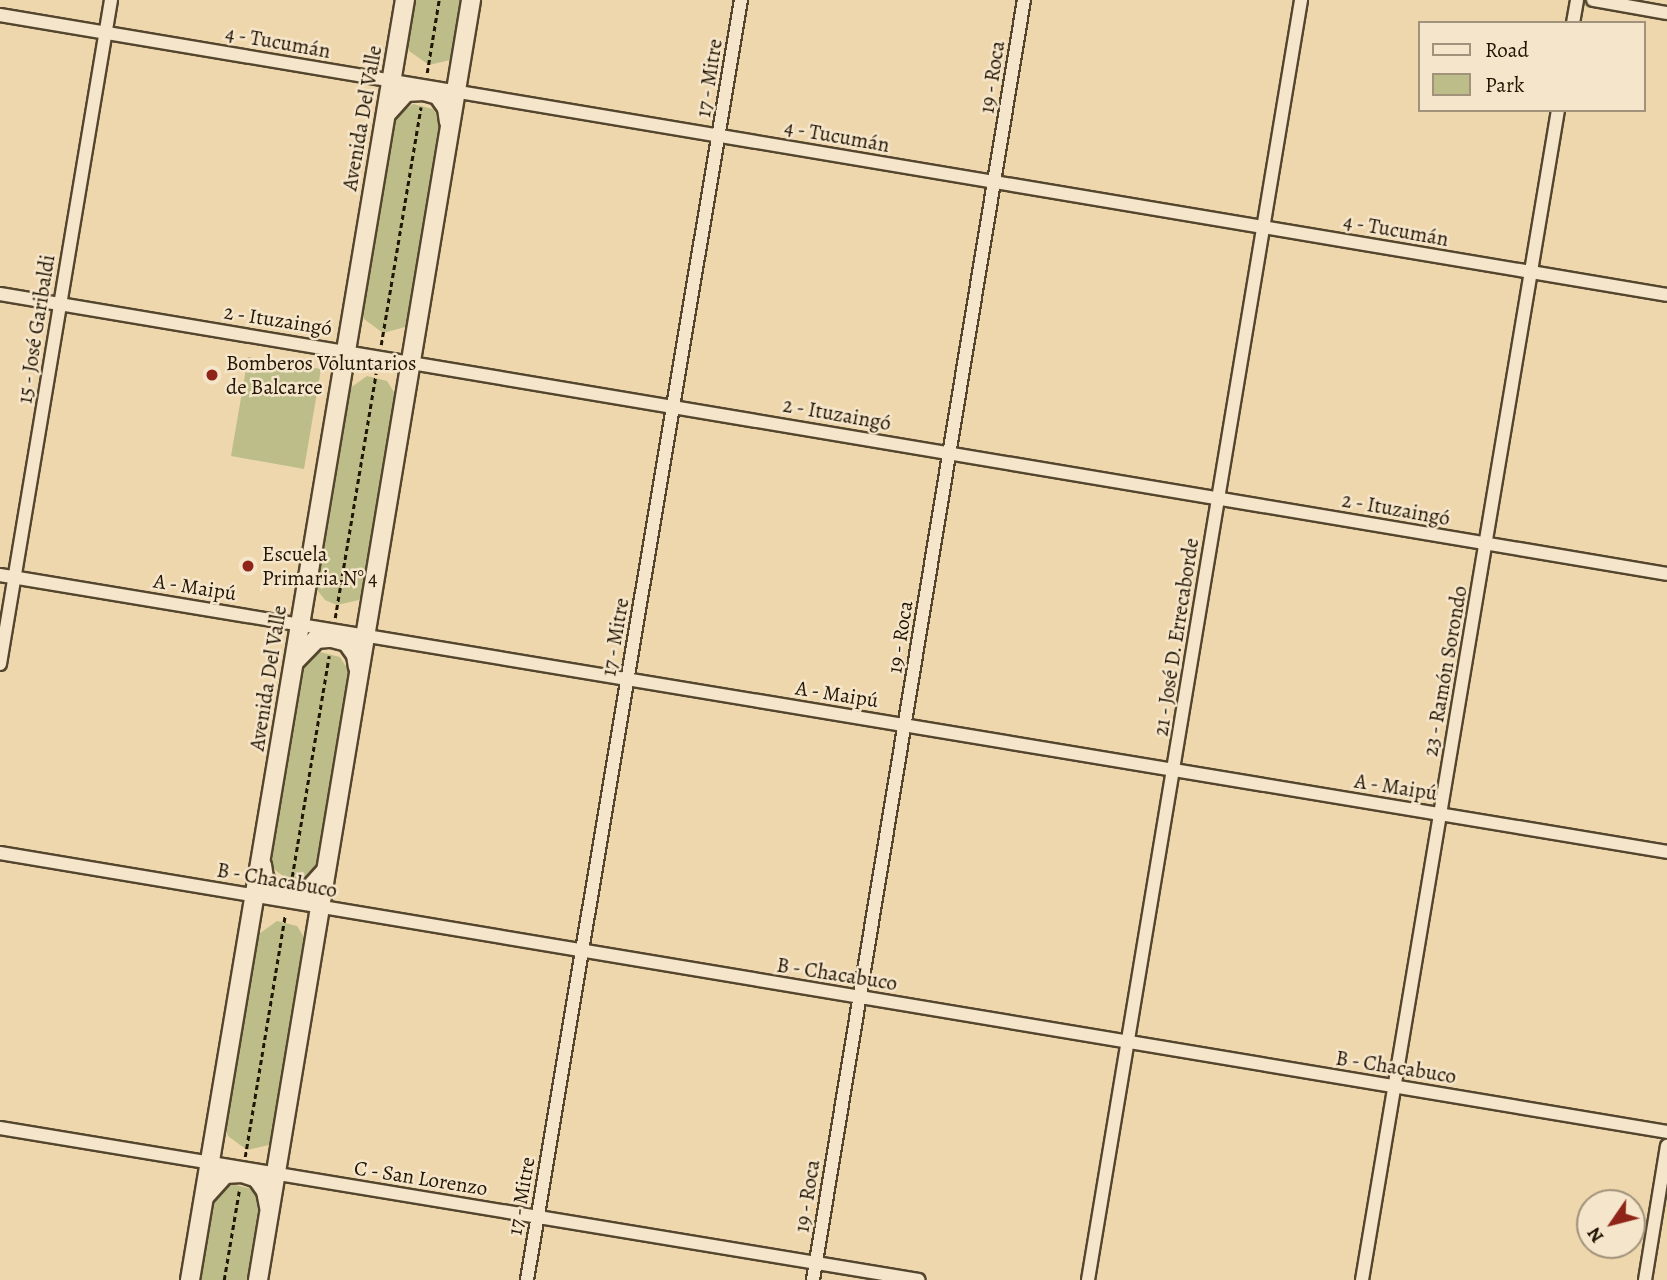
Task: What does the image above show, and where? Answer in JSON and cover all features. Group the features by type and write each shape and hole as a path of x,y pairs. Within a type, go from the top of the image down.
{"street":[{"name":"15 - José Garibaldi","path":"0,664 111,0"},
{"name":"Avenida Del Valle","path":"190,1280 405,0"},
{"path":"258,1280 471,0"},
{"name":"17 - Mitre","path":"527,1280 741,0"},
{"name":"19 - Roca","path":"813,1280 1024,0"},
{"name":"21 - José D. Errecaborde","path":"1088,1280 1301,0"},
{"path":"1573,21 1577,0"},
{"path":"1592,0 1667,13"},
{"name":"4 - Tucumán","path":"0,15 391,81 424,89 456,92 1667,295"},
{"path":"386,115 406,92 424,89 438,95 447,108 450,128"},
{"name":"23 - Ramón Sorondo","path":"1362,1280 1559,112"},
{"name":"2 - Ituzaingó","path":"0,294 412,361 1667,575"},
{"name":"A - Maipú","path":"0,575 300,624 332,634 366,635 1667,852"},
{"path":"294,662 316,639 332,634 347,642 356,655 359,674"},
{"name":"B - Chacabuco","path":"0,853 255,896 288,898 320,907 1667,1132"},
{"path":"261,858 264,878 274,891 288,898 305,894 326,871"},
{"name":"C - San Lorenzo","path":"0,1128 919,1280"},
{"path":"1645,1280 1667,1146"},
{"path":"204,1198 225,1174 243,1170 257,1178 266,1191 269,1210"}],"path":[{"path":"224,1280 439,0"}],"green space":[{"path":"413,0 465,0 457,48 450,60 429,65 409,51 406,40"},
{"path":"413,104 433,109 443,125 411,315 405,327 383,333 364,319 360,307 392,119"},
{"path":"248,357 321,369 304,469 231,456"},
{"path":"367,376 387,381 397,397 365,587 359,600 337,605 325,600 314,579 346,391"},
{"path":"320,652 340,657 350,673 319,863 312,875 290,881 271,867 268,855 300,666"},
{"path":"277,921 297,926 307,942 275,1132 269,1145 247,1150 228,1136 224,1124 256,936"},
{"path":"232,1184 252,1189 262,1204 250,1280 198,1280 211,1198"}],"place":[{"name":"Bomberos Voluntarios de Balcarce","path":"212,375"},
{"name":"Escuela Primaria N° 4","path":"248,566"}]}
